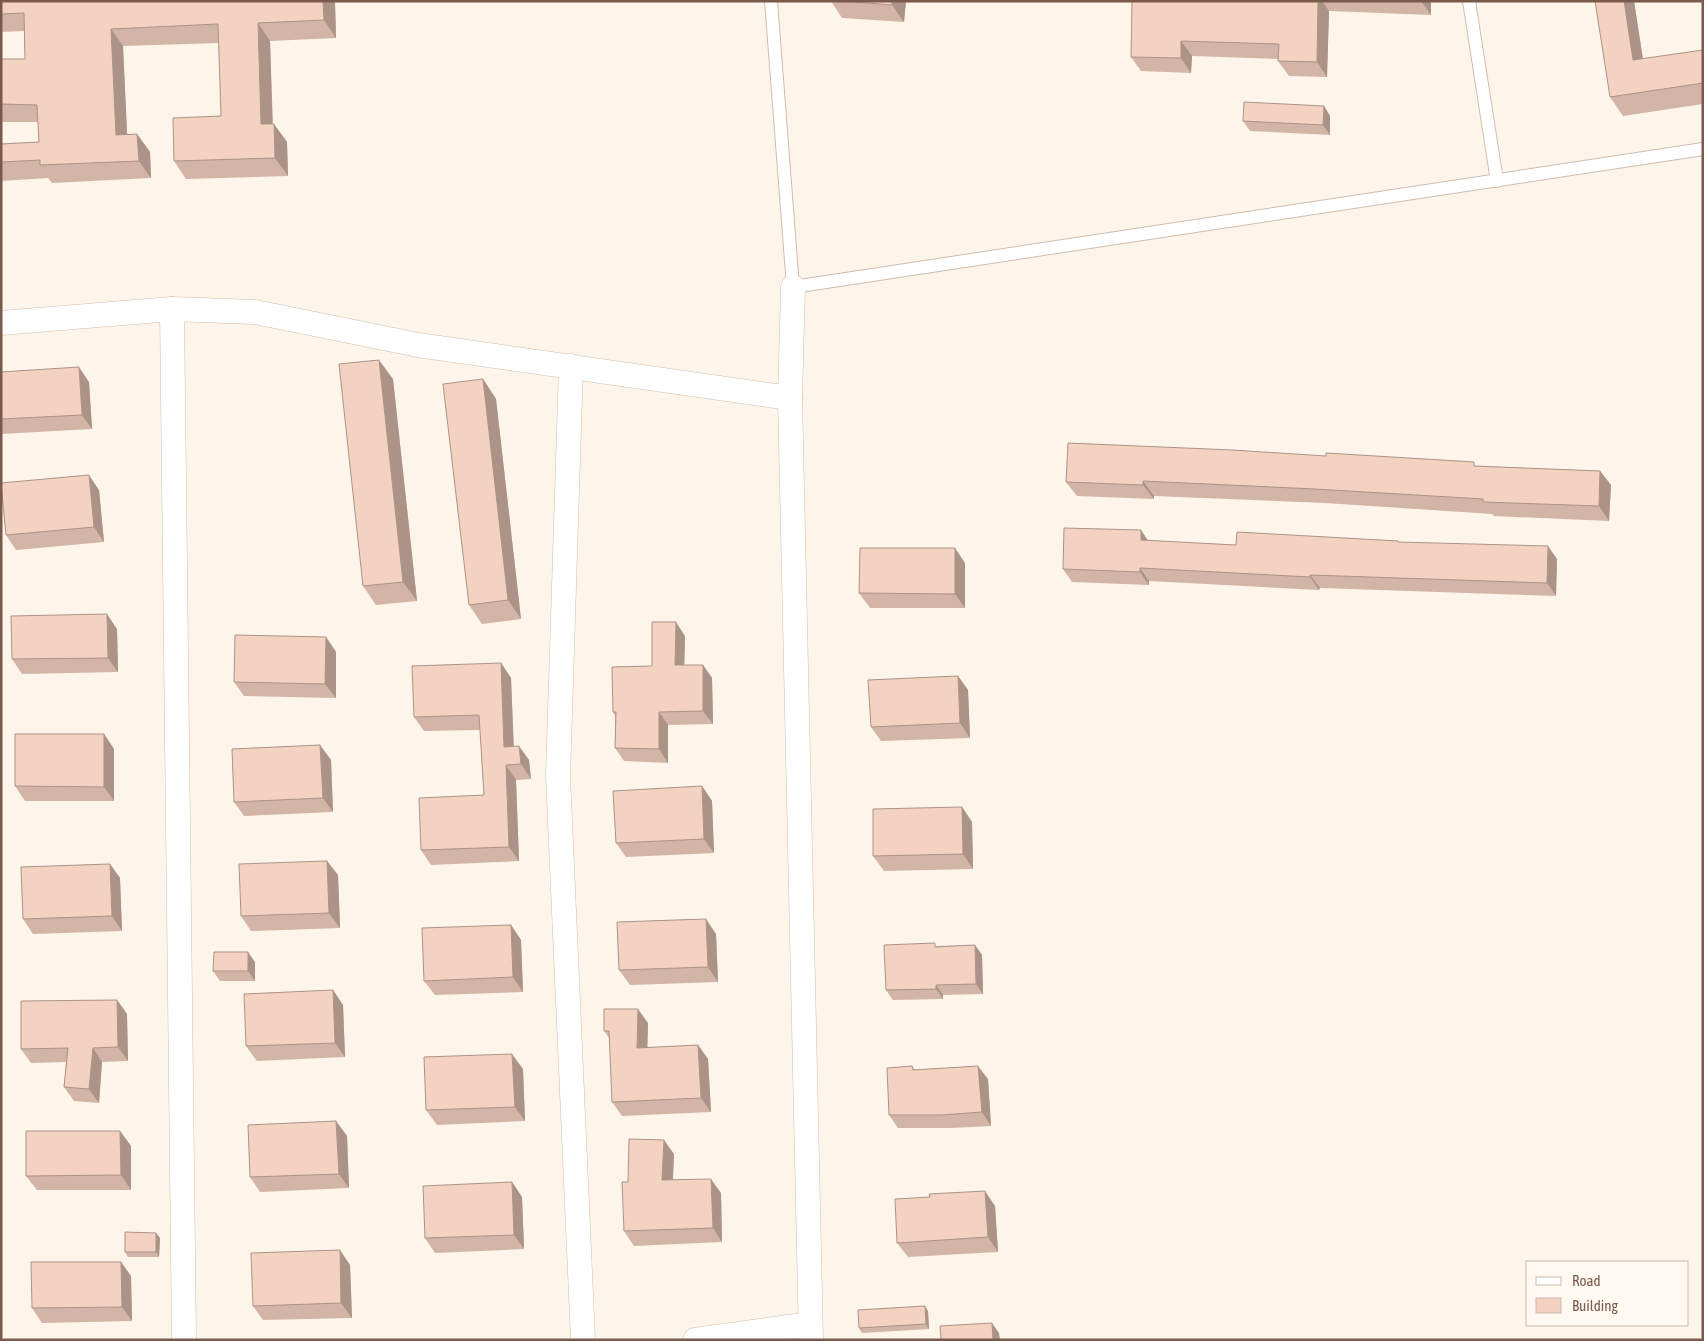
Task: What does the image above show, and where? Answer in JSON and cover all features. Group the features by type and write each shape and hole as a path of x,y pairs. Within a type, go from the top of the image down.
{"street":[{"path":"695,1340 810,1332 790,398 793,287"},
{"path":"1,323 172,309 255,312 418,345 790,398"},
{"path":"172,309 184,1340"},
{"path":"571,366 558,776 583,1340"}],"lane":[{"path":"770,1 793,287 1703,149"},
{"path":"1470,1 1497,181"}],"building":[{"path":"1,1 323,1 324,20 258,23 261,124 274,124 275,158 174,161 173,118 221,116 218,24 111,29 116,135 137,134 139,161 40,165 40,160 1,162 1,144 39,142 37,105 1,104 1,59 25,59 24,13 1,14"},
{"path":"842,1 892,1 892,5"},
{"path":"1132,1 1318,1 1317,62 1278,61 1279,44 1181,41 1181,58 1131,57"},
{"path":"1595,1 1624,1 1633,60 1703,50 1703,83 1610,97"},
{"path":"1244,102 1324,106 1323,125 1243,121"},
{"path":"379,360 403,582 363,586 339,364"},
{"path":"79,367 82,415 1,419 1,372"},
{"path":"483,379 508,600 469,605 443,384"},
{"path":"1068,443 1326,456 1326,453 1474,462 1474,466 1600,471 1599,506 1483,502 1483,499 1143,481 1143,485 1066,482"},
{"path":"89,475 94,527 6,535 1,483"},
{"path":"1064,528 1141,530 1141,540 1236,545 1237,532 1398,542 1548,546 1547,583 1310,575 1310,577 1140,568 1140,572 1063,569"},
{"path":"860,548 955,548 955,594 859,593"},
{"path":"107,614 108,658 12,659 11,616"},
{"path":"652,622 676,622 675,665 703,665 703,711 659,712 659,749 615,748 616,712 613,712 612,667 652,666"},
{"path":"235,635 326,637 325,684 234,682"},
{"path":"501,663 504,747 519,746 521,764 506,765 509,847 421,850 419,798 484,795 479,715 414,717 412,666"},
{"path":"958,676 960,723 871,727 868,680"},
{"path":"15,734 104,734 104,787 15,786"},
{"path":"320,745 323,798 234,802 232,749"},
{"path":"702,786 704,839 616,843 613,791"},
{"path":"962,807 963,854 873,856 873,809"},
{"path":"327,861 329,913 241,916 239,864"},
{"path":"110,864 112,916 23,919 21,867"},
{"path":"706,919 708,967 619,970 617,922"},
{"path":"511,925 513,977 424,981 422,928"},
{"path":"935,943 935,947 975,945 976,984 936,985 936,989 886,990 884,945"},
{"path":"214,952 248,952 248,971 213,971"},
{"path":"333,990 335,1043 246,1046 244,994"},
{"path":"117,1000 118,1047 93,1048 89,1089 64,1087 68,1048 21,1049 21,1001"},
{"path":"604,1009 638,1009 637,1048 698,1045 701,1098 612,1102 609,1031 604,1031"},
{"path":"512,1054 515,1107 426,1110 424,1057"},
{"path":"912,1066 913,1070 978,1066 982,1112 941,1115 889,1115 887,1068"},
{"path":"336,1121 339,1174 250,1177 248,1125"},
{"path":"26,1131 120,1131 121,1175 26,1176"},
{"path":"629,1139 664,1140 662,1180 711,1179 713,1228 624,1231 622,1182 628,1182"},
{"path":"512,1182 514,1235 425,1238 423,1186"},
{"path":"985,1191 988,1237 897,1243 895,1199 930,1197 929,1194"},
{"path":"125,1232 156,1233 156,1252 125,1252"},
{"path":"340,1250 341,1303 253,1306 251,1253"},
{"path":"31,1262 121,1262 122,1307 32,1308"},
{"path":"925,1306 926,1324 859,1328 858,1310"},
{"path":"992,1323 993,1340 941,1340 940,1326"}]}
